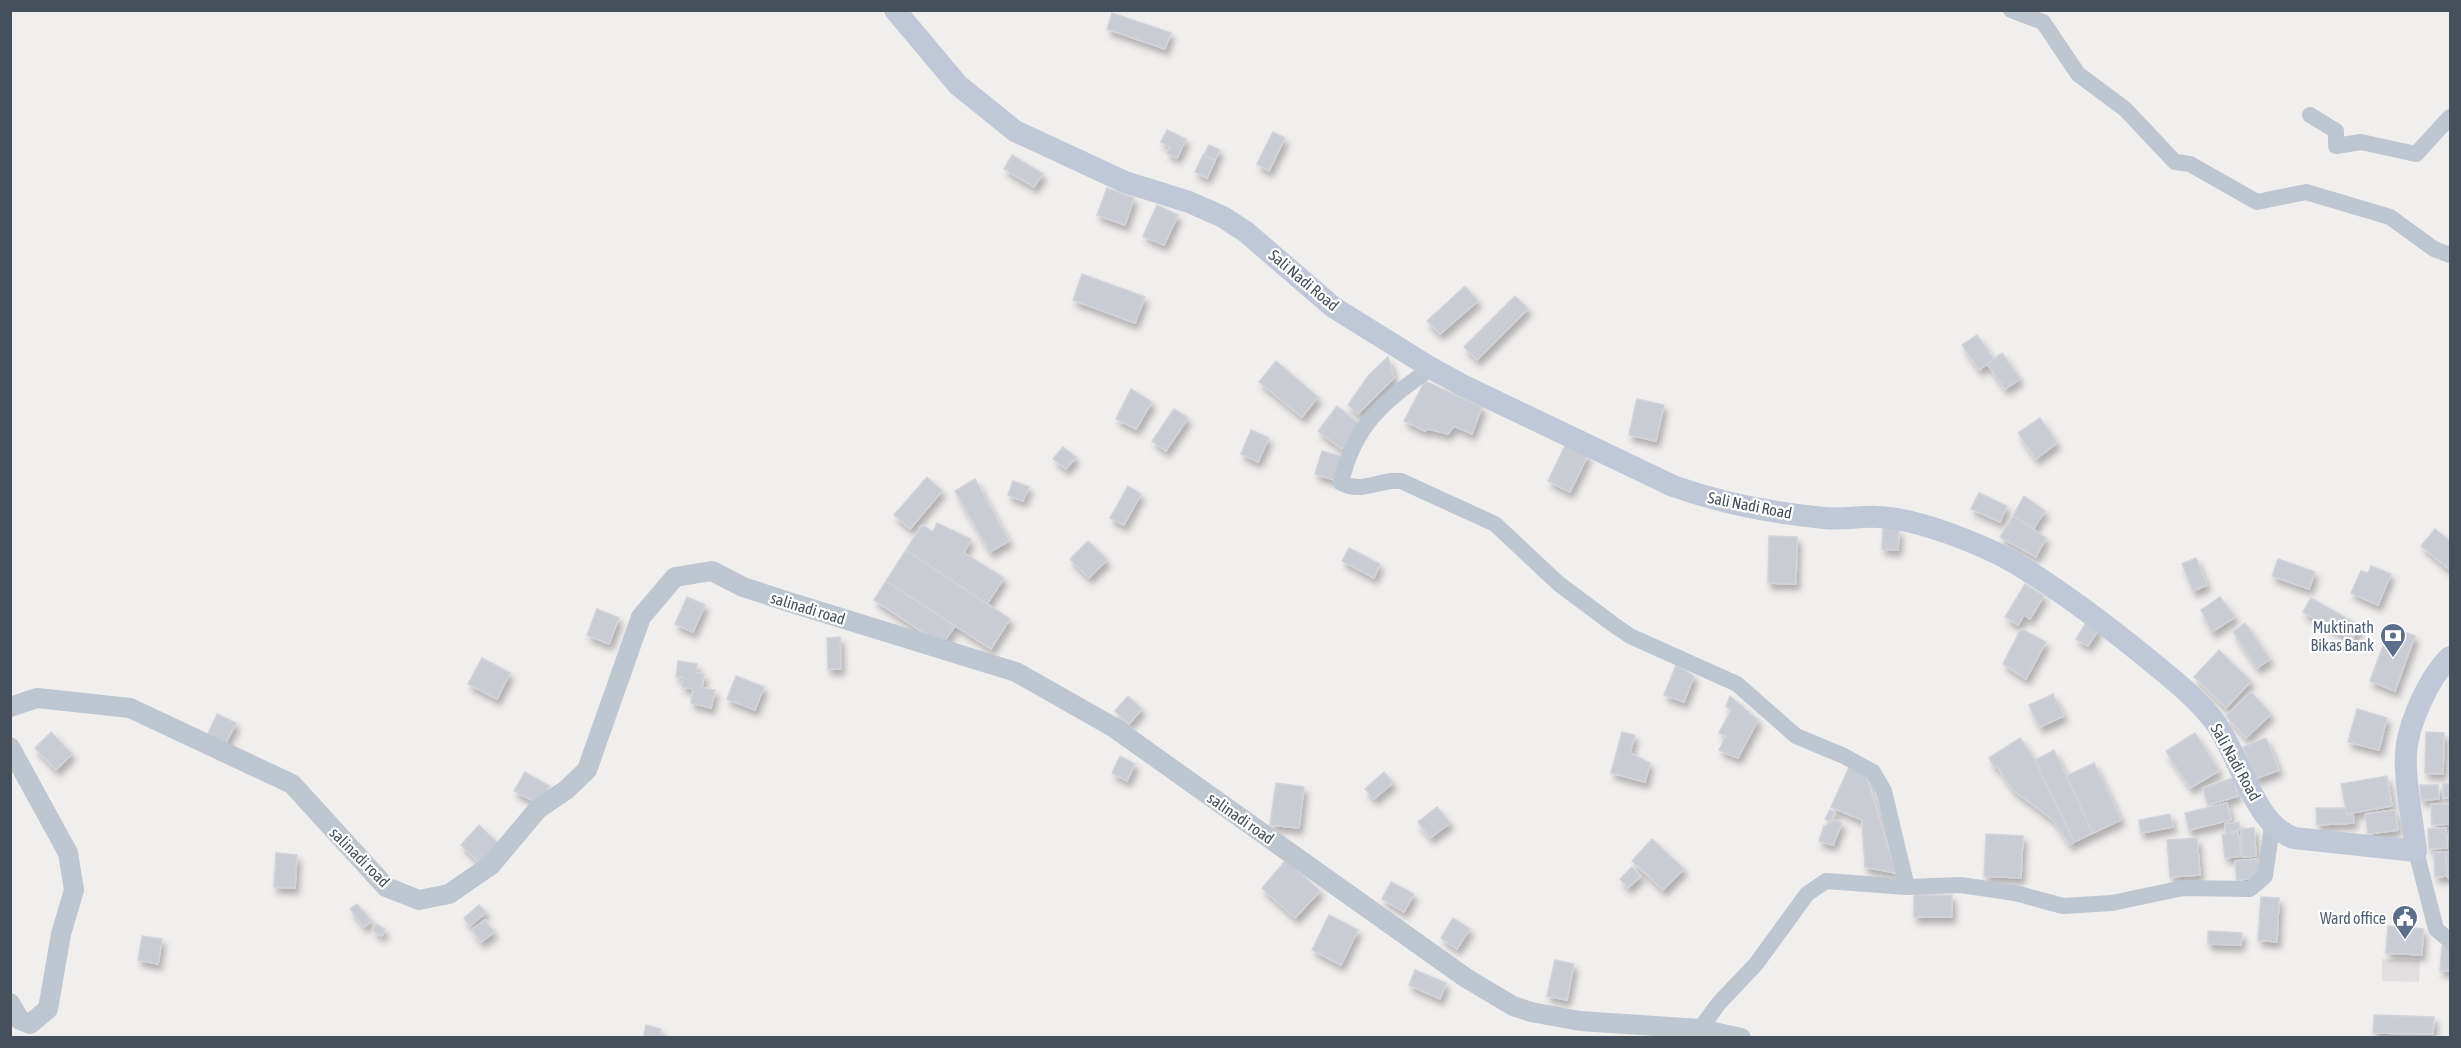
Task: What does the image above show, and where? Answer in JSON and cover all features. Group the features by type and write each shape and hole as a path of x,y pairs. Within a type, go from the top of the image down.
{"main road":[{"name":"Sali Nadi Road","path":"896,10 929,54 958,85 1015,131 1125,182 1189,202 1223,217 1254,239 1333,307 1462,385 1672,486 1700,495 1826,518 1903,519 2002,556 2092,613 2192,696 2215,722 2272,826"},
{"path":"2272,826 2283,834 2294,837 2416,850 2406,753 2410,733 2428,687 2451,657"}],"street":[{"path":"2011,10 2043,22 2078,74 2125,109 2175,162 2190,164 2257,202 2306,192 2390,217 2434,249 2451,255"},
{"path":"2310,115 2336,131 2336,146 2361,142 2416,154 2451,117"},
{"path":"1431,368 1388,399 1381,407 1352,446 1341,483 1350,488 1360,488 1386,481 1401,481 1495,524 1559,584 1630,636 1737,684 1796,736 1844,756 1873,772 1884,791 1907,887"},
{"name":"salinadi road","path":"10,707 37,698 130,708 292,784 386,887 419,900 449,894 491,866 538,809 566,790 587,770 641,617 675,577 712,571 742,587 1016,672 1113,726 1466,978 1513,1006 1580,1021 1700,1029 1741,1038"},
{"path":"10,747 68,853 74,890 61,934 48,1009 30,1024 20,1020 10,1003"},
{"path":"1700,1029 1719,1003 1756,964 1807,894 1826,881 1907,887 1961,885 2015,893 2063,906 2112,903 2183,888 2250,889 2265,876 2272,826"},
{"path":"2416,850 2436,929 2451,940"}],"shaded area":[{"path":"2382,959 2420,960 2419,982 2382,981"}],"building":[{"path":"1112,13 1171,33 1165,49 1107,29"},
{"path":"1167,130 1186,139 1177,158 1167,153 1170,147 1161,142"},
{"path":"1273,132 1285,138 1269,171 1257,164"},
{"path":"1209,145 1220,150 1215,160 1204,155"},
{"path":"1012,155 1043,174 1034,187 1004,169"},
{"path":"1203,155 1215,161 1207,178 1195,172"},
{"path":"1107,188 1134,198 1125,225 1097,215"},
{"path":"1157,205 1178,215 1164,245 1143,236"},
{"path":"1082,274 1145,297 1135,323 1073,300"},
{"path":"1465,286 1478,301 1440,334 1427,321"},
{"path":"1515,296 1528,309 1477,360 1464,347"},
{"path":"1977,335 1994,359 1979,370 1962,345"},
{"path":"2002,353 2020,379 2005,389 1987,364"},
{"path":"1388,357 1394,378 1358,414 1348,405 1368,376"},
{"path":"1276,361 1318,397 1302,417 1259,382"},
{"path":"1425,381 1482,407 1472,434 1454,426 1448,434 1428,429 1425,431 1404,421"},
{"path":"1131,389 1152,402 1136,429 1116,419"},
{"path":"1637,399 1664,405 1656,441 1629,435"},
{"path":"1337,406 1361,425 1342,449 1318,431"},
{"path":"1174,409 1188,418 1166,451 1152,441"},
{"path":"2040,418 2057,443 2036,459 2018,433"},
{"path":"1251,430 1269,438 1258,462 1241,454"},
{"path":"1566,444 1588,455 1570,492 1548,481"},
{"path":"1063,447 1076,457 1066,469 1053,459"},
{"path":"1322,451 1342,457 1335,480 1315,474"},
{"path":"927,477 942,491 910,529 894,515"},
{"path":"975,479 1009,541 990,552 955,491"},
{"path":"1013,481 1029,487 1023,501 1008,495"},
{"path":"1128,486 1141,494 1124,525 1110,518"},
{"path":"1979,493 2007,506 2000,522 1971,509"},
{"path":"2024,496 2045,511 2034,528 2013,516"},
{"path":"2013,516 2046,538 2036,557 2000,537"},
{"path":"937,523 971,539 964,553 1004,578 987,604 906,550 922,525 933,532"},
{"path":"1883,528 1899,530 1898,550 1882,549"},
{"path":"2435,529 2450,541 2450,570 2421,546"},
{"path":"1769,536 1797,537 1796,584 1768,583"},
{"path":"1088,541 1107,560 1089,578 1070,559"},
{"path":"1349,548 1380,564 1374,578 1342,561"},
{"path":"906,550 1010,619 991,649 886,581"},
{"path":"2196,558 2207,585 2193,591 2182,564"},
{"path":"2278,559 2315,572 2309,589 2272,576"},
{"path":"2371,566 2391,574 2378,605 2351,593 2361,571 2368,573"},
{"path":"886,581 955,626 942,645 874,600"},
{"path":"2025,584 2044,596 2030,619 2024,615 2018,625 2005,617"},
{"path":"687,597 705,605 693,632 675,624"},
{"path":"2220,597 2235,617 2212,632 2201,610"},
{"path":"2311,598 2360,626 2352,640 2303,612"},
{"path":"597,609 619,618 609,644 587,635"},
{"path":"2087,621 2099,629 2088,646 2076,639"},
{"path":"2245,623 2270,659 2257,668 2233,632"},
{"name":"Muktinath Bikas Bank","path":"2390,627 2415,636 2395,691 2370,681"},
{"path":"2021,629 2046,642 2026,679 2003,664"},
{"path":"840,637 841,669 828,669 827,638"},
{"path":"2219,650 2251,681 2226,708 2194,677"},
{"path":"482,658 510,673 497,699 468,684"},
{"path":"678,661 697,664 696,673 704,674 702,688 715,690 711,708 691,703 693,689 682,687 683,677 676,677"},
{"path":"1676,665 1694,676 1684,702 1664,695"},
{"path":"736,676 764,687 755,710 727,699"},
{"path":"2251,692 2271,714 2246,738 2226,716"},
{"path":"2053,694 2064,716 2040,727 2029,705"},
{"path":"1128,696 1142,709 1129,724 1115,711"},
{"path":"1730,696 1758,720 1738,758 1719,750 1726,736 1719,733 1731,710 1726,706"},
{"path":"2357,709 2387,718 2379,750 2348,742"},
{"path":"217,714 236,723 225,745 207,736"},
{"path":"51,732 72,754 56,770 35,748"},
{"path":"1622,732 1635,735 1630,753 1650,763 1645,782 1611,773"},
{"path":"2426,732 2444,733 2443,774 2425,773"},
{"path":"2195,733 2219,771 2190,788 2166,751"},
{"path":"2020,738 2035,760 2074,842 2070,845 2053,820 2013,790 1989,758"},
{"path":"2266,738 2279,770 2255,779 2243,747"},
{"path":"2054,750 2093,833 2074,842 2035,760"},
{"path":"1120,756 1135,764 1127,781 1112,773"},
{"path":"1851,763 1867,778 1896,873 1865,867 1862,820 1831,807"},
{"path":"2094,763 2121,820 2093,833 2066,776"},
{"path":"525,772 549,786 539,804 514,791"},
{"path":"1384,772 1393,783 1374,799 1365,789"},
{"path":"2387,776 2392,806 2347,814 2341,784"},
{"path":"2233,778 2238,796 2208,805 2203,788"},
{"path":"1276,783 1304,787 1299,828 1270,825"},
{"path":"2443,784 2450,784 2450,797 2443,798"},
{"path":"2420,785 2438,785 2439,799 2421,800"},
{"path":"2227,803 2231,820 2189,830 2185,813"},
{"path":"2431,804 2450,804 2450,824 2432,825"},
{"path":"1437,807 1450,823 1430,838 1418,822"},
{"path":"2316,808 2345,808 2347,815 2353,814 2354,823 2317,825"},
{"path":"1830,810 1835,812 1830,822 1825,819"},
{"path":"2395,810 2398,830 2368,834 2365,814"},
{"path":"2170,814 2173,827 2141,833 2139,820"},
{"path":"1835,820 1842,823 1833,845 1819,841 1824,826"},
{"path":"2239,822 2240,830 2226,833 2225,824"},
{"path":"479,825 500,845 482,865 461,845"},
{"path":"2254,828 2256,856 2242,857 2241,829"},
{"path":"2446,828 2447,848 2429,849 2428,829"},
{"path":"2238,832 2241,856 2225,858 2222,835"},
{"path":"1986,834 2023,836 2021,878 1984,876"},
{"path":"2197,838 2200,875 2170,877 2167,840"},
{"path":"1652,839 1684,869 1663,890 1632,861"},
{"path":"2434,852 2445,852 2447,876 2435,877"},
{"path":"2446,852 2450,852 2450,878 2448,878"},
{"path":"276,853 297,855 295,888 274,887"},
{"path":"2258,859 2260,878 2237,880 2235,861"},
{"path":"1286,860 1320,891 1295,918 1262,888"},
{"path":"1632,867 1641,876 1628,888 1620,879"},
{"path":"1391,882 1414,894 1404,912 1382,899"},
{"path":"1914,895 1952,895 1952,917 1914,917"},
{"path":"2261,897 2279,898 2277,942 2258,940"},
{"path":"357,904 371,921 364,927 350,909"},
{"path":"479,905 486,912 470,926 464,918"},
{"path":"1329,915 1358,930 1341,965 1312,950"},
{"path":"1453,918 1470,929 1457,949 1441,938"},
{"path":"485,920 494,932 481,942 472,930"},
{"path":"376,924 385,929 382,936 373,931"},
{"name":"Ward office","path":"2388,926 2423,929 2422,955 2386,953"},
{"path":"2208,931 2242,933 2241,945 2208,944"},
{"path":"142,936 162,939 158,964 138,960"},
{"path":"2442,946 2450,947 2450,971 2440,971"},
{"path":"1555,960 1574,964 1567,1000 1547,996"},
{"path":"1415,970 1446,983 1440,999 1409,985"},
{"path":"2374,1015 2434,1017 2433,1034 2373,1033"},
{"path":"646,1025 661,1029 659,1038 643,1038"}],"place":[{"name":"Muktinath Bikas Bank","path":"2393,659"},
{"name":"Ward office","path":"2405,941"}]}
